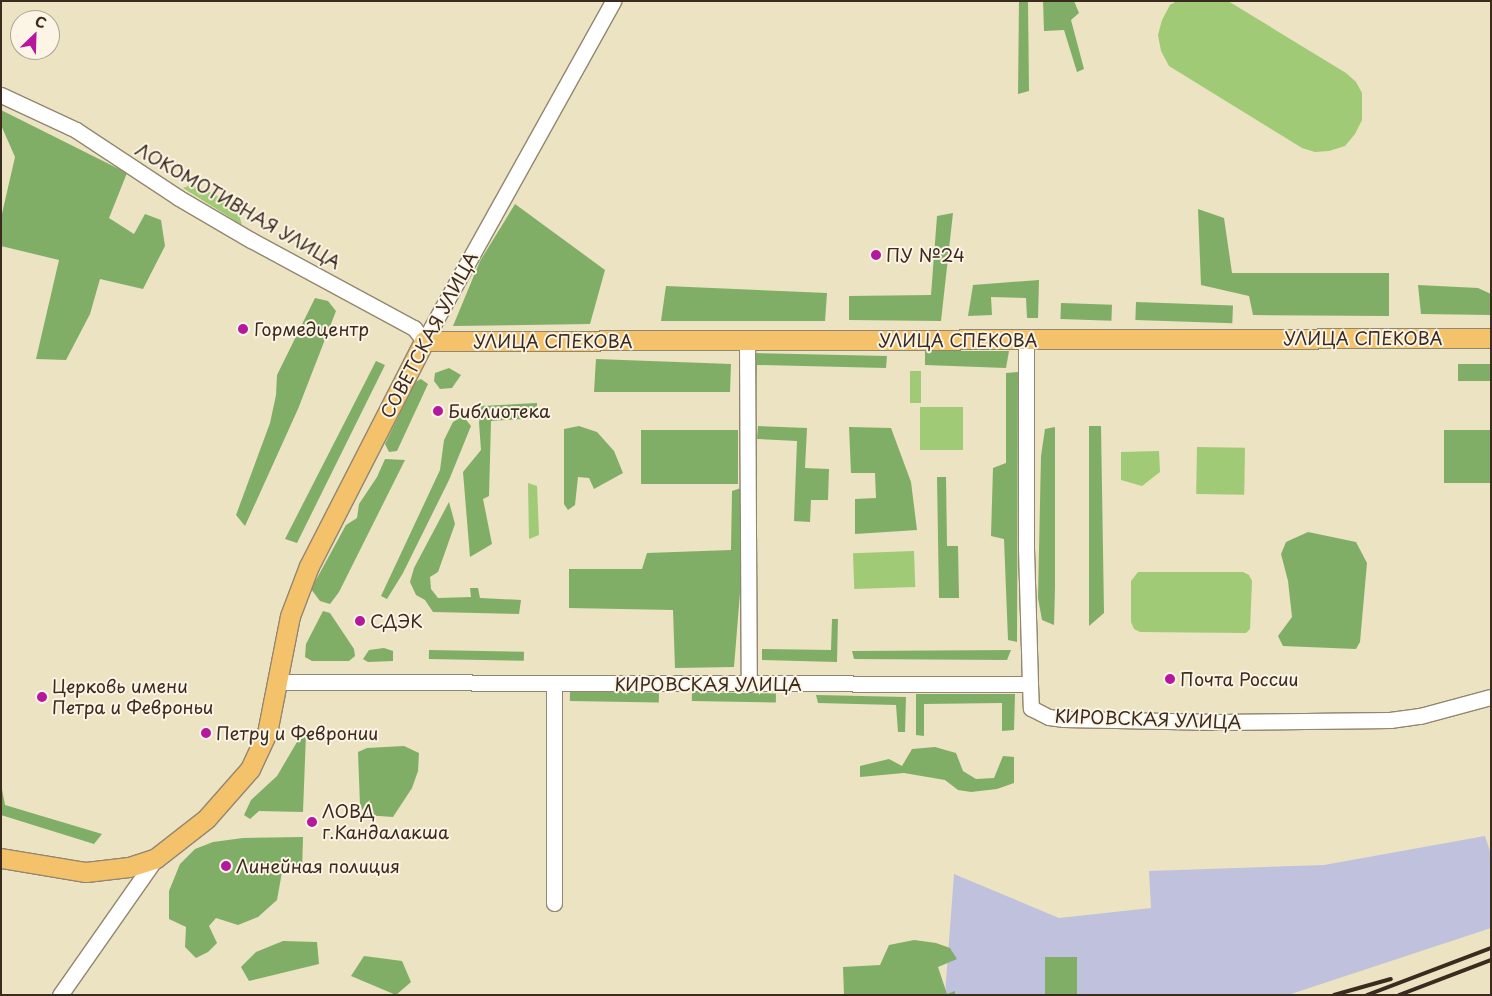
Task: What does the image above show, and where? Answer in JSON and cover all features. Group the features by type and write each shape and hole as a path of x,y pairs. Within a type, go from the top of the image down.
{"main road":[{"name":"УЛИЦА СПЕКОВА","path":"424,342 1491,338"},
{"name":"СОВЕТСКАЯ УЛИЦА","path":"277,682 290,616 309,566 424,342"},
{"path":"1,858 86,872 129,867 156,858 206,819 250,769 267,732 277,682"}],"street":[{"name":"СОВЕТСКАЯ УЛИЦА","path":"424,342 613,1"},
{"name":"ЛОКОМОТИВНАЯ УЛИЦА","path":"1,95 76,130 187,202 251,240 414,328 424,342"},
{"path":"747,340 749,684"},
{"path":"1026,340 1026,549 1030,684"},
{"name":"КИРОВСКАЯ УЛИЦА","path":"277,682 1030,684 1031,708 1049,717 1064,719 1219,722 1390,720 1420,716 1491,697"},
{"path":"554,683 554,903"},
{"path":"60,995 156,858"}],"shaded area":[{"path":"1485,836 1491,854 1491,928 1288,995 945,995 954,874 1059,918 1151,908 1149,871 1324,865"}],"green space":[{"path":"1019,1 1028,1 1029,91 1018,94"},
{"path":"1043,1 1074,1 1079,13 1071,20 1084,69 1077,72 1064,30 1044,31"},
{"path":"1177,1 1228,1 1346,73 1356,82 1362,93 1362,120 1355,134 1345,146 1329,151 1315,152 1302,148 1169,66 1161,51 1158,35 1162,20 1170,5"},
{"path":"1,110 127,173 109,218 134,234 145,214 161,220 165,246 143,289 100,279 90,314 66,360 36,359 59,260 1,246 1,218 15,157 1,125"},
{"path":"193,184 236,205 242,225 183,188"},
{"path":"515,204 605,270 590,324 453,326 480,261"},
{"path":"1198,209 1224,218 1232,273 1389,273 1389,316 1253,315 1249,296 1201,285"},
{"path":"953,213 941,321 849,320 849,296 931,295 937,216"},
{"path":"1039,280 1038,318 1027,318 1026,298 991,297 992,315 968,316 973,285"},
{"path":"1418,285 1478,288 1491,294 1491,315 1421,314"},
{"path":"666,286 827,293 825,321 661,321"},
{"path":"315,298 328,301 336,311 298,409 245,526 236,515 270,423 276,395 277,375"},
{"path":"1136,302 1233,305 1232,323 1135,320"},
{"path":"1061,303 1112,305 1111,321 1060,319"},
{"path":"925,351 1009,351 1006,368 925,365"},
{"path":"752,353 887,356 886,368 757,365 756,409 751,408"},
{"path":"596,359 731,364 730,392 594,392"},
{"path":"376,361 385,365 297,543 285,539"},
{"path":"1458,364 1491,364 1491,381 1458,381"},
{"path":"449,368 461,375 452,388 440,389 434,381 435,373"},
{"path":"910,371 921,371 921,403 910,403"},
{"path":"1018,372 1017,642 1008,640 1004,539 991,536 993,468 1006,463 1006,373"},
{"path":"421,379 428,384 397,451 389,452 385,444 415,382"},
{"path":"537,403 537,418 491,421 489,496 483,499 492,544 470,557 463,472 481,450 479,423 481,406"},
{"path":"920,407 963,407 963,450 920,450"},
{"path":"463,416 471,426 449,480 403,573 387,599 381,596 440,470 444,440 453,422"},
{"path":"579,426 597,432 614,451 623,473 594,489 589,478 578,477 575,505 568,510 564,504 564,429"},
{"path":"758,426 807,428 805,468 829,469 828,500 811,500 810,522 794,521 797,441 757,439"},
{"path":"1089,426 1101,426 1104,613 1089,626"},
{"path":"849,427 891,428 911,482 917,530 855,534 855,499 876,498 875,473 851,473"},
{"path":"1055,427 1054,625 1042,620 1038,598 1041,456 1045,429"},
{"path":"641,430 738,430 738,484 641,484"},
{"path":"1444,430 1491,430 1491,483 1444,483"},
{"path":"1197,447 1245,448 1244,495 1196,494"},
{"path":"1159,451 1160,472 1142,486 1121,480 1121,452"},
{"path":"385,459 405,460 339,592 330,604 320,601 311,589 346,525 357,518 359,504 377,477"},
{"path":"937,477 946,477 947,546 958,546 959,598 939,598"},
{"path":"528,483 537,486 539,535 529,539"},
{"path":"741,488 742,568 734,667 675,668 673,610 569,608 569,569 642,569 647,553 731,550 732,491"},
{"path":"449,502 455,524 438,572 430,577 431,589 438,598 471,597 470,588 478,588 480,598 521,600 519,614 433,612 425,600 416,595 410,582 414,568"},
{"path":"1308,532 1356,542 1367,563 1360,642 1356,649 1283,646 1278,636 1292,617 1288,581 1281,554 1286,542"},
{"path":"914,551 915,587 854,589 853,553"},
{"path":"1138,572 1243,572 1249,575 1252,581 1250,629 1246,633 1140,632 1134,629 1131,622 1131,581"},
{"path":"323,611 330,613 354,649 355,656 349,661 312,661 305,657 306,644"},
{"path":"832,619 838,619 837,662 762,660 762,649 831,650"},
{"path":"384,648 393,651 393,661 368,662 363,659 369,650"},
{"path":"429,650 524,652 524,661 429,659"},
{"path":"1011,650 1007,660 854,659 852,651"},
{"path":"570,691 659,693 659,703 570,701"},
{"path":"692,692 776,693 776,702 692,701"},
{"path":"916,694 1015,694 1014,730 1002,731 1002,703 924,704 924,736 916,735"},
{"path":"816,695 906,697 905,732 898,732 896,705 818,703"},
{"path":"306,734 303,812 259,811 250,819 244,815 251,800 277,776 297,742"},
{"path":"404,746 419,753 418,771 412,788 393,817 365,815 360,805 358,752 367,748"},
{"path":"935,747 956,753 963,771 976,779 994,778 1003,756 1014,757 1014,783 997,789 971,792 958,790 945,780 904,773 860,777 860,766 889,759 902,766 912,749"},
{"path":"1,784 5,805 102,834 94,844 1,815"},
{"path":"303,837 302,871 282,872 277,900 258,917 238,925 216,918 209,926 217,943 208,952 196,958 185,947 186,927 169,919 169,891 180,864 195,849 213,842 243,838"},
{"path":"914,940 936,943 950,948 957,959 938,967 947,994 955,991 955,995 844,995 843,967 880,965 889,945"},
{"path":"283,941 317,942 319,964 249,981 241,967 256,952"},
{"path":"364,956 402,961 411,982 396,995 351,976"},
{"path":"1045,957 1077,957 1077,995 1045,995"}],"railway":[{"path":"1367,995 1491,948"},
{"path":"1399,995 1491,960"},
{"path":"1334,995 1391,979"}],"place":[{"name":"ПУ №24","path":"876,255"},
{"name":"Гормедцентр","path":"243,329"},
{"name":"Библиотека","path":"438,411"},
{"name":"СДЭК","path":"360,621"},
{"name":"Почта России","path":"1170,679"},
{"name":"Церковь имени Петра и Февроньи","path":"42,697"},
{"name":"Петру и Февронии","path":"206,733"},
{"name":"ЛОВД г.Кандалакша","path":"312,822"},
{"name":"Линейная полиция","path":"226,866"}]}
